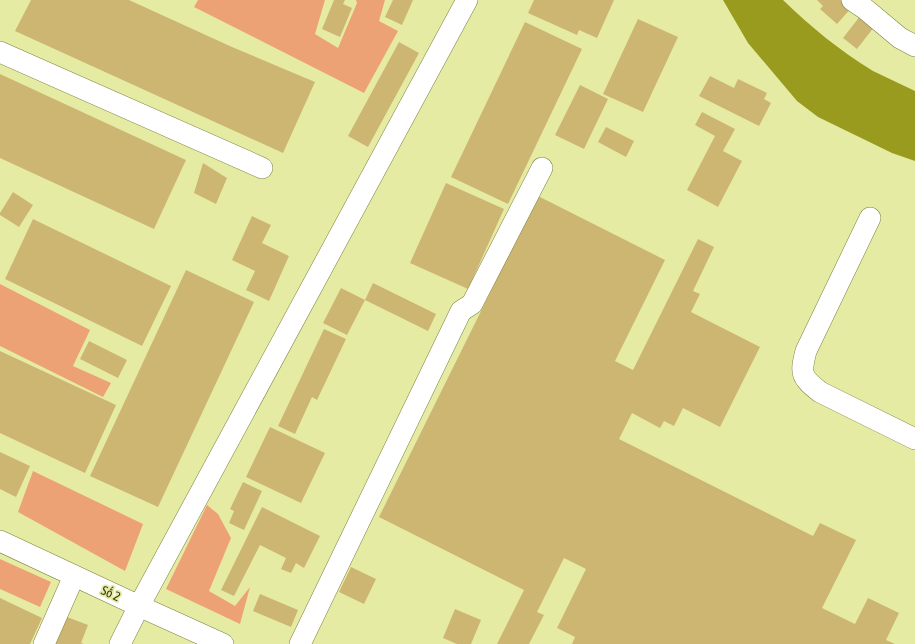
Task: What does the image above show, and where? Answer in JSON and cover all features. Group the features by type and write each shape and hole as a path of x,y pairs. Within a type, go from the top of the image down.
{"street":[{"path":"120,644 139,606 467,0"},
{"path":"852,0 900,38 915,46"},
{"path":"0,52 262,168"},
{"path":"300,644 461,311 472,304 542,168"},
{"path":"870,218 806,351 802,365 804,377 820,392 915,439"},
{"name":"Số 2","path":"0,541 223,644"},
{"path":"44,644 74,576"}],"shaded area":[{"path":"198,0 325,0 315,34 338,48 357,3 356,0 385,0 379,21 398,31 364,93 194,7"},
{"path":"723,0 783,0 804,20 837,47 873,71 915,91 915,161 892,153 818,117 797,101 748,43"},
{"path":"0,284 90,330 73,366 111,383 103,397 0,346"},
{"path":"33,471 143,524 125,571 18,512"},
{"path":"207,505 218,514 231,538 209,591 235,606 250,587 240,624 166,589"},
{"path":"0,559 51,582 40,607 0,589"}],"building":[{"path":"31,0 129,0 232,47 315,82 283,153 15,31"},
{"path":"334,0 345,0 343,4 352,8 340,37 322,29"},
{"path":"393,0 413,0 402,25 385,17"},
{"path":"534,0 614,0 597,38 579,30 577,35 528,13"},
{"path":"817,0 846,0 853,6 837,24 820,9 823,6"},
{"path":"864,11 878,22 857,49 843,38"},
{"path":"638,19 678,37 643,112 603,94"},
{"path":"525,22 582,49 508,204 451,177"},
{"path":"399,42 419,53 368,147 348,136"},
{"path":"0,74 186,160 154,229 0,158"},
{"path":"710,76 734,88 738,79 767,93 764,99 771,103 759,126 699,96"},
{"path":"580,85 608,99 584,149 555,135"},
{"path":"702,112 735,129 723,151 742,161 718,207 687,190 715,136 695,125"},
{"path":"606,127 634,141 626,157 598,142"},
{"path":"203,163 227,178 216,204 194,193"},
{"path":"446,183 504,209 468,289 410,263"},
{"path":"13,192 33,205 19,227 0,215"},
{"path":"538,196 665,260 615,361 633,370 698,239 714,247 693,291 700,294 691,312 760,347 720,427 683,408 674,426 664,421 660,428 632,413 619,439 813,536 820,523 856,540 822,608 855,624 868,598 899,613 886,640 895,644 572,644 575,637 557,628 586,569 564,558 537,612 544,615 529,644 497,644 524,590 379,517"},
{"path":"252,216 271,225 262,243 289,256 269,301 246,290 255,271 232,260"},
{"path":"33,219 171,286 142,346 5,279"},
{"path":"186,270 254,302 158,507 90,476"},
{"path":"373,283 436,314 428,331 365,300"},
{"path":"341,288 365,300 347,335 323,323"},
{"path":"324,329 346,339 317,400 312,397 295,434 278,426"},
{"path":"89,341 127,360 118,378 80,359"},
{"path":"0,351 116,405 85,473 0,433"},
{"path":"270,427 325,453 301,503 246,477"},
{"path":"0,452 30,466 16,497 0,489"},
{"path":"243,482 262,491 244,530 229,523 234,511 230,509"},
{"path":"262,507 320,536 304,568 296,563 291,573 281,569 286,558 260,545 234,596 221,590"},
{"path":"351,567 376,579 364,604 339,592"},
{"path":"260,594 298,610 291,627 253,611"},
{"path":"0,598 42,618 30,644 0,644"},
{"path":"455,609 481,620 471,644 457,644 443,638"},
{"path":"67,617 88,625 81,643 84,644 53,644 57,633 60,634"}]}
